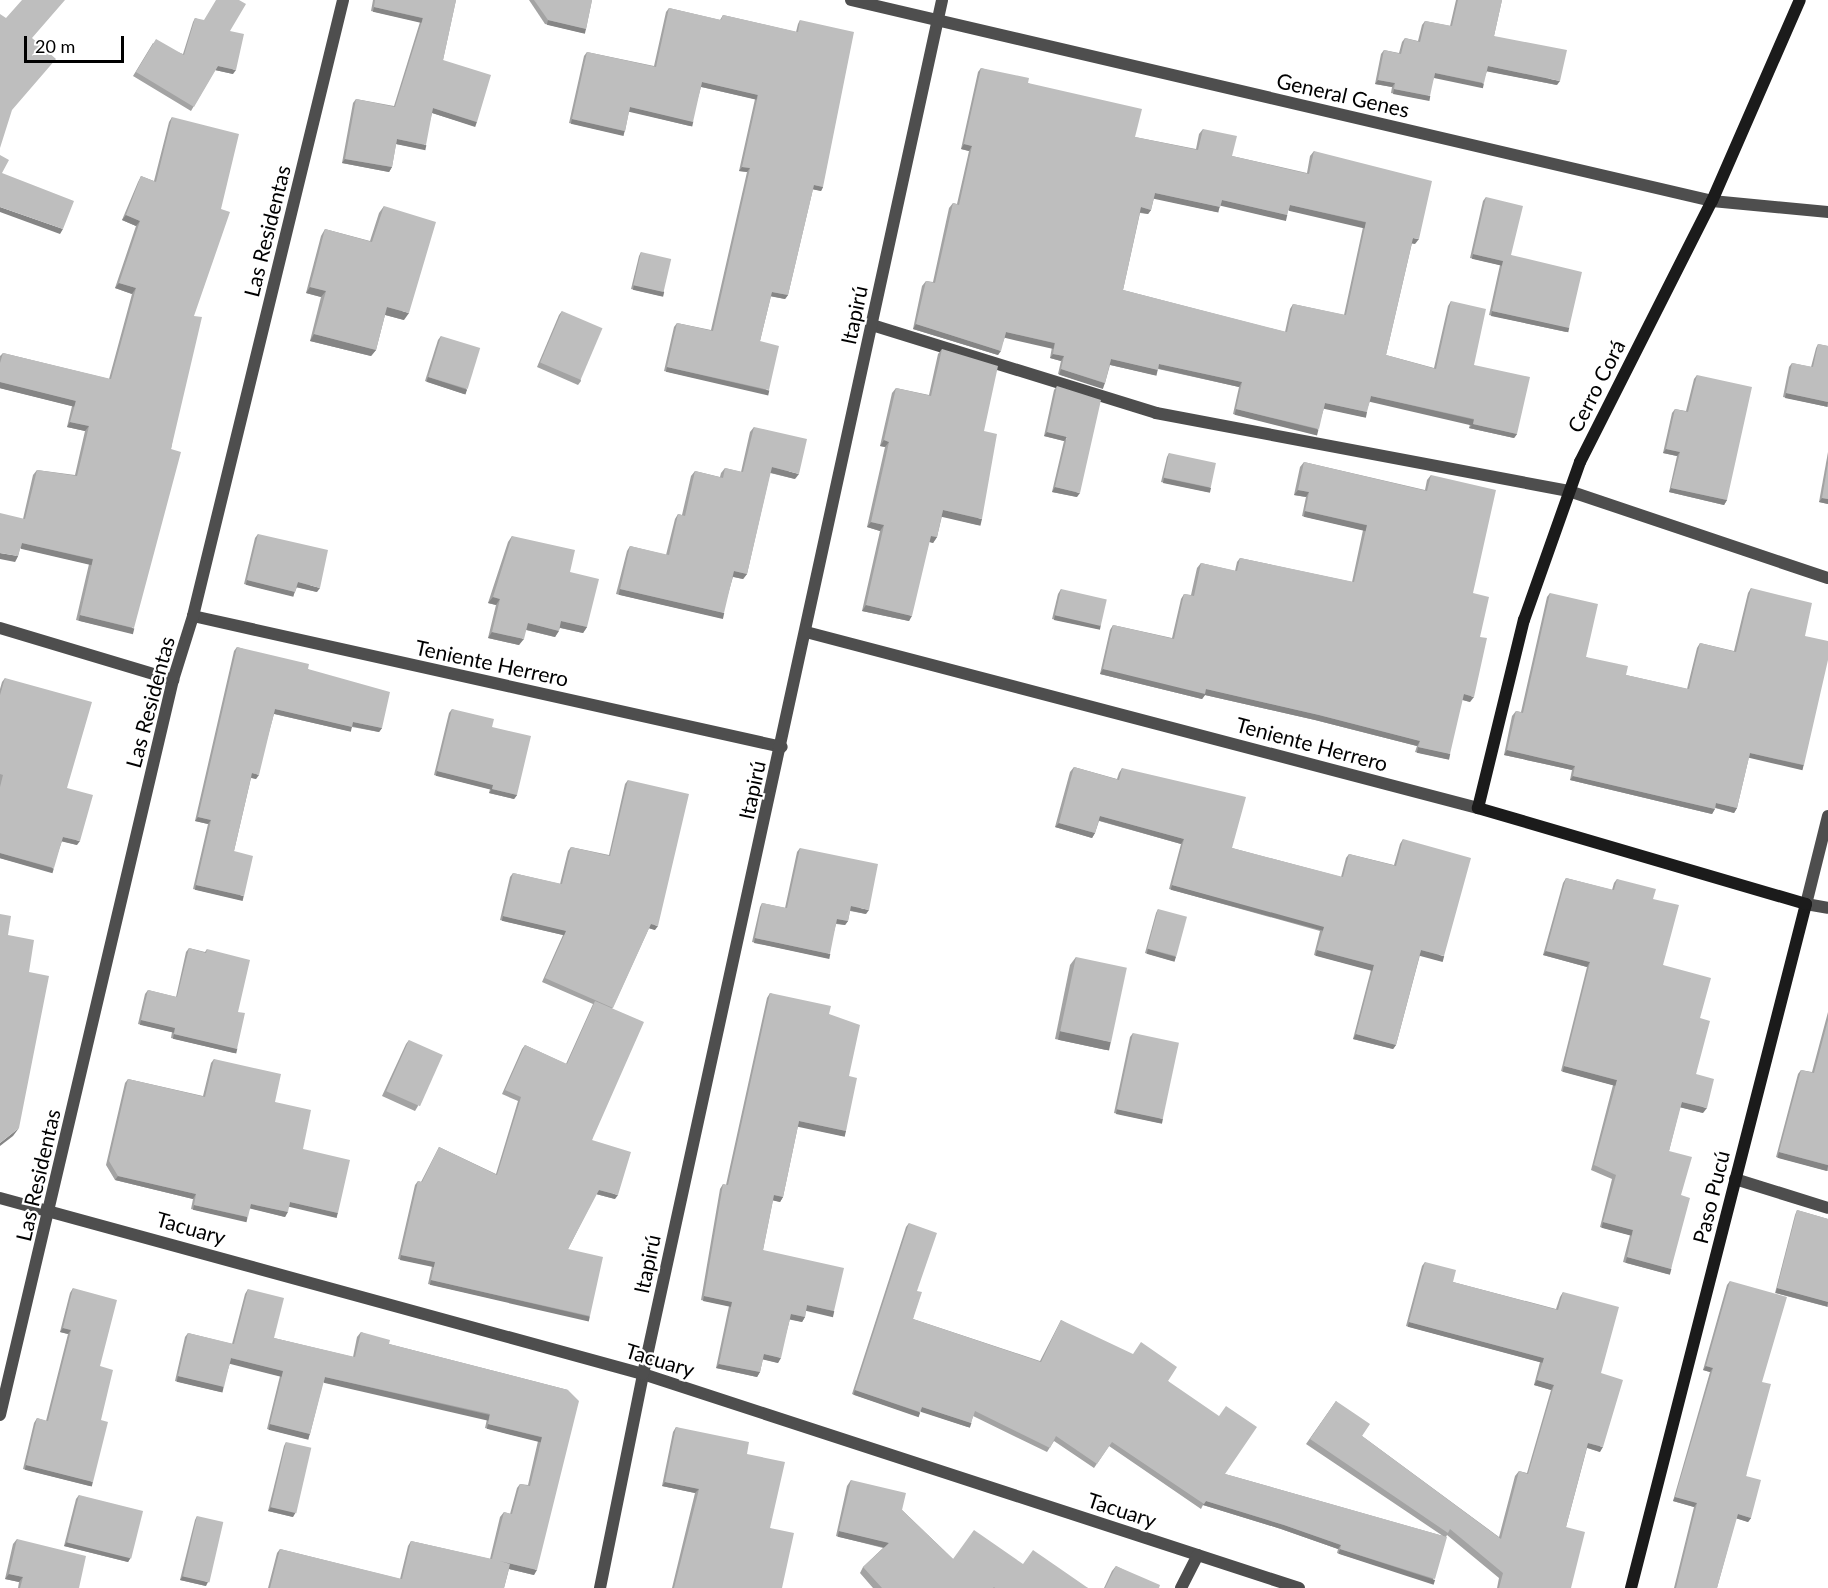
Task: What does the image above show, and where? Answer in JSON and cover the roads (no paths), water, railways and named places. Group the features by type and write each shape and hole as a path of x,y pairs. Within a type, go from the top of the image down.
{"main road":[{"name":"Cerro Corá","path":"1478,808 1524,620 1580,462 1712,201 1800,0"},
{"name":"Teniente Herrero","path":"1478,808 1806,904"},
{"name":"Paso Pucú","path":"1631,1588 1806,904"}],"street":[{"name":"Las Residentas","path":"0,1415 173,680 193,616 343,0"},
{"name":"General Genes","path":"851,0 1712,201 1828,212"},
{"name":"Itapirú","path":"600,1588 643,1374 782,747 942,0"},
{"path":"872,325 1156,413 1569,491 1828,578"},
{"name":"Teniente Herrero","path":"193,616 782,747"},
{"path":"0,628 173,680"},
{"name":"Teniente Herrero","path":"806,632 1478,808"},
{"name":"Paso Pucú","path":"1806,904 1828,816"},
{"path":"1806,904 1828,908"},
{"path":"1735,1179 1828,1208"},
{"name":"Tacuary","path":"0,1198 50,1209 643,1374 1299,1588"},
{"path":"1181,1588 1198,1555"}]}
